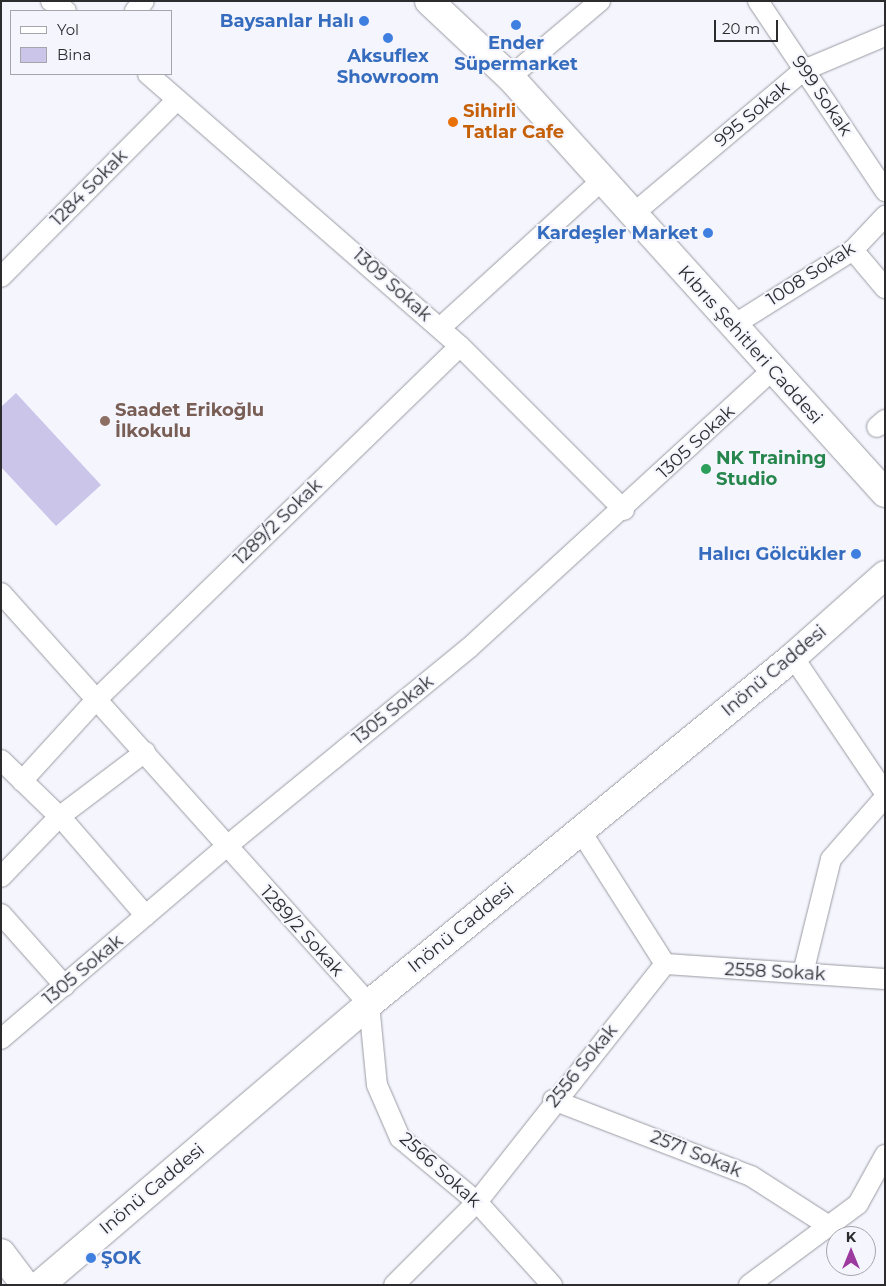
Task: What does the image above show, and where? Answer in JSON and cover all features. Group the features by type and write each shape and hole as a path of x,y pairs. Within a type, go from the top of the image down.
{"street":[{"path":"51,1 64,10"},
{"name":"Kıbrıs Şehitleri Caddesi","path":"429,1 510,77 732,326 774,368 885,493"},
{"path":"510,77 600,1"},
{"name":"999 Sokak","path":"758,1 885,191"},
{"name":"995 Sokak","path":"633,214 804,70 885,36"},
{"name":"1309 Sokak","path":"149,75 460,346 624,510"},
{"name":"1284 Sokak","path":"1,277 177,100"},
{"path":"440,328 602,180"},
{"name":"1008 Sokak","path":"732,326 853,250 885,216"},
{"path":"853,250 885,288"},
{"name":"1289/2 Sokak","path":"97,698 460,346"},
{"name":"1305 Sokak","path":"1,1038 65,986 227,846 469,648 624,510 774,368"},
{"name":"Inönü Caddesi","path":"40,1285 369,1004 793,657 885,574"},
{"name":"1289/2 Sokak","path":"3,600 97,698 369,1004"},
{"path":"793,657 885,793"},
{"path":"22,781 97,698"},
{"path":"1,877 59,817 145,752"},
{"path":"1,760 59,817 146,916"},
{"path":"803,973 831,860 885,797"},
{"path":"580,830 665,964"},
{"path":"1,914 65,986"},
{"name":"2558 Sokak","path":"665,964 885,979"},
{"name":"2556 Sokak","path":"394,1285 477,1202 553,1100 665,964"},
{"name":"2566 Sokak","path":"369,1004 377,1085 400,1138 477,1202 552,1285"},
{"name":"2571 Sokak","path":"553,1100 751,1176 829,1226"},
{"path":"829,1226 858,1204 885,1155"},
{"path":"749,1285 826,1228"},
{"path":"1,1253 25,1285"}],"building":[{"path":"16,393 101,485 56,526 1,467 1,407"}],"place":[{"name":"Baysanlar Halı","path":"364,21"},
{"name":"Ender Süpermarket","path":"516,25"},
{"name":"Aksuflex Showroom","path":"388,38"},
{"name":"Sihirli Tatlar Cafe","path":"453,122"},
{"name":"Kardeşler Market","path":"708,233"},
{"name":"Saadet Erikoğlu İlkokulu","path":"105,421"},
{"name":"NK Training Studio","path":"706,469"},
{"name":"Halıcı Gölcükler","path":"856,554"},
{"name":"ŞOK","path":"91,1258"}]}
